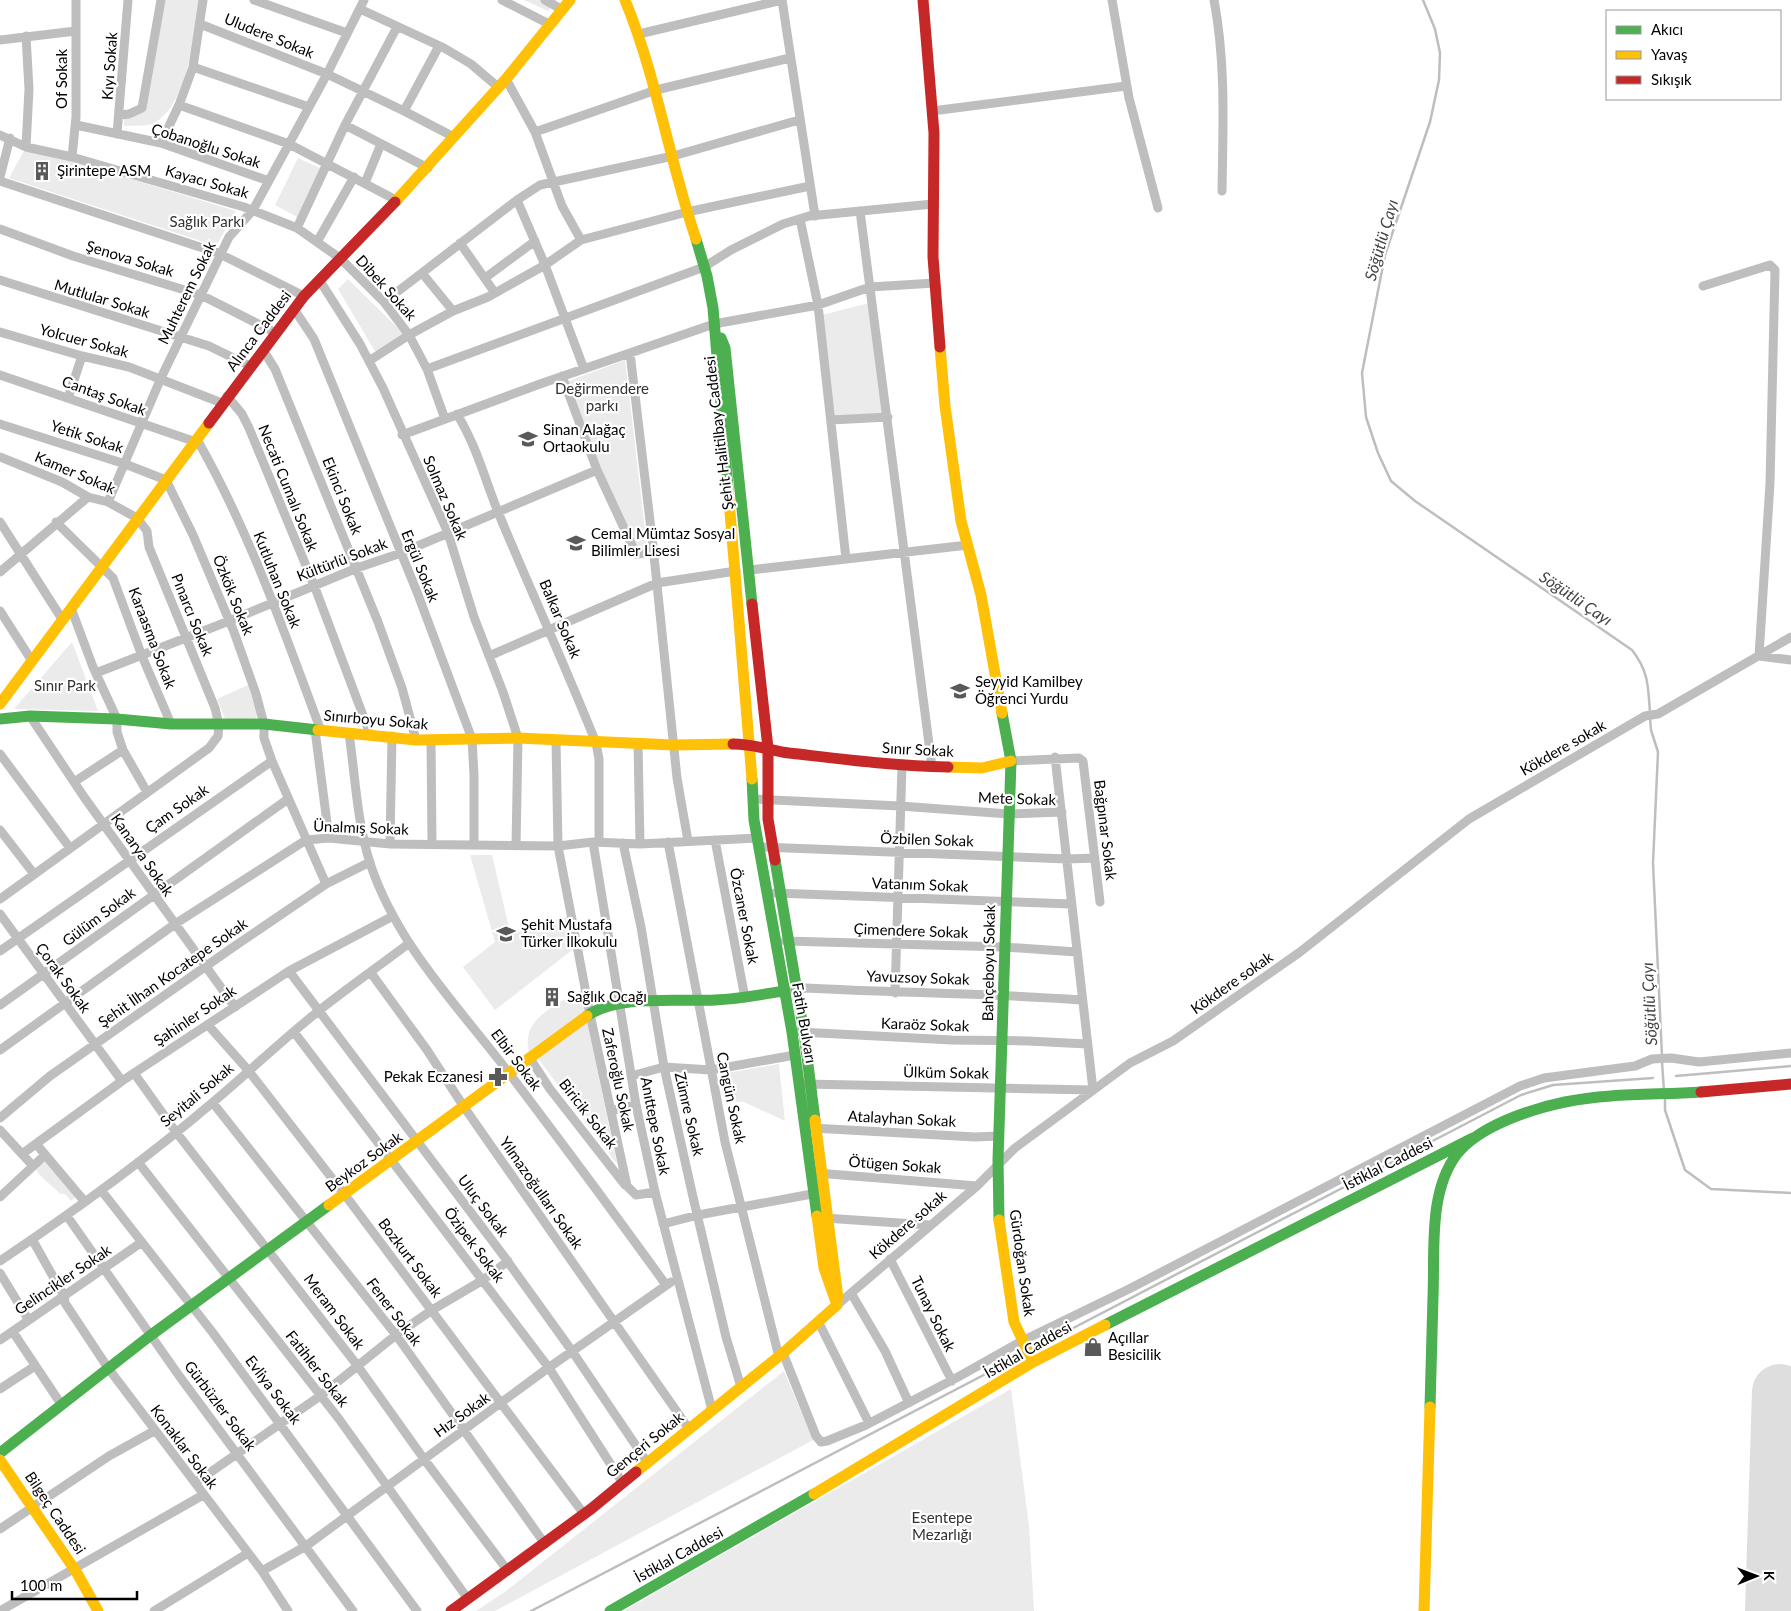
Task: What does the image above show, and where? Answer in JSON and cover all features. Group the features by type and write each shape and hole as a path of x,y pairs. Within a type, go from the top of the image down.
{"street":[{"name":"Of Sokak","path":"72,157 76,125 76,0"},
{"name":"Kıyı Sokak","path":"117,134 128,0"},
{"path":"120,115 129,114 142,108 161,0"},
{"path":"161,143 179,105 193,67 203,0"},
{"path":"254,0 347,34"},
{"path":"502,0 548,24"},
{"path":"546,0 561,9"},
{"name":"Alınca Caddesi","path":"0,704 304,296 428,168 502,83 548,24 570,0"},
{"name":"Şehit Halitilbay Caddesi","path":"625,0 639,34 656,90 687,212 714,305 714,324 751,744"},
{"path":"639,34 782,0 815,216"},
{"name":"Bahçeboyu Sokak","path":"923,0 932,111 935,186 933,257 945,406 961,521 981,595 1011,761 998,1166"},
{"path":"1112,0 1126,86 1158,208"},
{"path":"1214,0 1222,38 1222,191"},
{"path":"362,4 397,27 439,46 502,83 535,132 562,206 581,240"},
{"name":"Muhterem Sokak","path":"108,502 161,378 221,255 234,231 253,210 327,74 362,4"},
{"name":"Uludere Sokak","path":"200,24 327,74 454,137"},
{"path":"297,228 345,125 397,27"},
{"path":"0,40 76,31"},
{"path":"26,36 30,89 26,147"},
{"path":"404,111 439,46"},
{"path":"535,132 656,90 790,58"},
{"path":"193,67 309,107"},
{"path":"932,111 1126,86"},
{"path":"179,105 289,144 398,201"},
{"path":"384,302 517,200 540,185 673,156 799,120"},
{"name":"Çobanoğlu Sokak","path":"76,125 161,143 269,181"},
{"path":"345,125 428,168"},
{"name":"Kayacı Sokak","path":"0,134 26,147 72,157 253,210 297,228 341,259"},
{"path":"0,177 10,138"},
{"path":"365,183 381,144"},
{"path":"317,242 354,177"},
{"path":"0,181 221,255 304,296"},
{"path":"369,362 409,335 453,311 495,293 545,265 581,240 687,212 810,186"},
{"path":"517,200 545,265 584,369"},
{"path":"427,369 704,267 731,250 783,224 815,216 934,204"},
{"path":"860,211 932,767"},
{"path":"800,219 818,305 846,559"},
{"name":"Şenova Sokak","path":"0,229 73,256 201,295 276,333"},
{"path":"485,278 535,241"},
{"path":"460,243 495,293"},
{"name":"Dibek Sokak","path":"341,259 384,302 409,335 427,369 445,419"},
{"path":"1703,286 1770,264 1776,270 1770,483 1759,656"},
{"path":"422,273 453,311"},
{"name":"Mutlular Sokak","path":"0,280 209,346 250,366"},
{"name":"Solmaz Sokak","path":"320,281 369,362 448,533 474,617 518,738"},
{"path":"402,435 562,376 714,324 818,305 870,287 935,282"},
{"name":"Ergül Sokak","path":"294,309 314,339 401,553 472,740 474,845"},
{"name":"Şehit Halitilbay Caddesi","path":"714,324 724,348 750,570 768,748 768,819 804,1032 805,1084"},
{"name":"Yolcuer Sokak","path":"0,332 82,356 129,367 225,400"},
{"name":"Ekinci Sokak","path":"263,350 275,369 357,568 402,688 416,740"},
{"path":"630,353 654,553 674,745 688,841"},
{"path":"68,398 82,356"},
{"name":"Cantaş Sokak","path":"0,375 142,425 197,442"},
{"path":"562,376 597,470 636,554 654,553"},
{"name":"Necati Cumalı Sokak","path":"225,400 242,414 250,428 314,585 370,734"},
{"name":"Balkar Sokak","path":"458,414 467,430 498,512 551,631 596,743 598,759 596,842"},
{"path":"831,420 888,417"},
{"name":"Yetik Sokak","path":"0,424 125,464 166,480"},
{"name":"Kutluhan Sokak","path":"197,442 221,482 271,602 318,730 329,838"},
{"name":"Kamer Sokak","path":"0,457 62,482 88,497 108,502 137,518"},
{"name":"Kültürlü Sokak","path":"96,673 229,622 271,602 357,568 401,553 597,470"},
{"name":"Özkök Sokak","path":"166,480 193,535 229,622 256,694 264,724 264,738 272,761 326,884"},
{"path":"0,572 56,522 88,497"},
{"name":"Pınarcı Sokak","path":"137,518 147,531 149,547 185,638 207,686 219,725"},
{"path":"0,522 62,619"},
{"name":"Karaasma Sokak","path":"56,522 102,565 113,578 142,656 171,724"},
{"path":"750,570 968,545"},
{"path":"489,656 551,631 657,583 736,571"},
{"path":"71,608 96,673 117,719 117,732 123,750 147,792"},
{"path":"0,611 32,661"},
{"path":"1759,656 1791,637"},
{"path":"1759,656 1791,660"},
{"name":"Kökdere sokak","path":"851,1293 977,1186 1015,1148 1130,1063 1173,1041 1300,952 1470,819 1646,716 1658,714 1759,656"},
{"name":"Sınırboyu Sokak","path":"0,719 30,716 117,719 171,724 264,724 416,740 518,738 596,743 751,744"},
{"name":"Kanarya Sokak","path":"30,716 128,860 234,1007"},
{"path":"0,898 209,748 218,736 219,725"},
{"name":"Elbir Sokak","path":"349,733 370,862 393,916 408,944 509,1073 666,1285"},
{"path":"390,844 392,736"},
{"path":"516,846 518,738"},
{"path":"431,740 432,844"},
{"name":"Zaferoğlu Sokak","path":"556,740 558,846 590,1014 627,1186"},
{"path":"638,743 640,844"},
{"name":"Sınır Sokak","path":"751,744 856,761 932,767 982,768 1011,761 1055,757 1079,758 1082,761"},
{"name":"Fatih Bulvarı","path":"751,744 758,842 766,893 795,1055 805,1084"},
{"path":"74,782 123,750"},
{"path":"0,754 70,848"},
{"path":"1055,757 1062,812"},
{"name":"Çam Sokak","path":"0,951 272,761"},
{"name":"Bağpınar Sokak","path":"1082,761 1100,902"},
{"path":"895,992 896,898 902,765"},
{"name":"Gülüm Sokak","path":"0,1005 45,975 153,894 288,799"},
{"name":"Mete Sokak","path":"754,799 900,806 1010,814 1062,812 1081,1000 1093,1090"},
{"path":"0,830 34,874"},
{"name":"Ünalmış Sokak","path":"0,1050 175,924 306,840 329,838 366,840 390,844 516,846 558,846 596,842 640,844 715,840 758,842"},
{"name":"Özcaner Sokak","path":"715,840 746,998"},
{"name":"Anıttepe Sokak","path":"596,842 619,1005 636,1105 655,1192 712,1410"},
{"name":"Cangün Sokak","path":"668,842 697,1001 741,1207 781,1355 816,1436 822,1442 869,1423"},
{"name":"Özbilen Sokak","path":"758,842 772,848 1067,860 1095,858"},
{"name":"Zümre Sokak","path":"624,843 641,927 664,1067 726,1337 741,1387"},
{"name":"Şehit İlhan Kocatepe Sokak","path":"0,1118 50,1076 206,966 326,884 370,862"},
{"name":"Vatanım Sokak","path":"766,893 1072,904"},
{"name":"Çorak Sokak","path":"0,914 122,1081"},
{"name":"Şahinler Sokak","path":"22,1154 37,1145 122,1081 289,971 393,916"},
{"name":"Çimendere Sokak","path":"774,940 1004,947 1076,952"},
{"name":"Seyitali Sokak","path":"0,1261 67,1216 138,1162 213,1103 248,1070 320,1009 408,944"},
{"name":"Uluç Sokak","path":"289,971 320,1009 508,1262 647,1462"},
{"name":"Yılmazoğulları Sokak","path":"371,973 427,1050 464,1107 689,1429"},
{"name":"Yavuzsoy Sokak","path":"783,991 797,989 1004,994 1081,1000"},
{"name":"Beykoz Sokak","path":"0,1453 151,1334 192,1307 418,1142 529,1057 590,1014 619,1005 653,1000 697,1001 746,998 783,991"},
{"name":"Bozkurt Sokak","path":"208,1025 248,1070 345,1194 584,1514"},
{"name":"Özipek Sokak","path":"294,1032 549,1368 622,1482"},
{"name":"Karaöz Sokak","path":"792,1032 1087,1044"},
{"path":"819,1323 869,1423 1520,1086 1544,1078 1635,1066 1652,1059 1671,1058 1699,1062 1791,1053"},
{"path":"631,1076 664,1067 711,1070 795,1055"},
{"name":"Biricik Sokak","path":"529,1057 550,1089 627,1186"},
{"name":"Meram Sokak","path":"134,1073 176,1132 357,1365 424,1459 508,1571"},
{"path":"805,1084 822,1218 837,1281 837,1305"},
{"name":"Ülküm Sokak","path":"805,1084 1093,1090"},
{"path":"1424,1611 1436,1214 1443,1181 1455,1156 1474,1138 1505,1121 1535,1109 1582,1097 1693,1093 1791,1084"},
{"name":"Fener Sokak","path":"213,1103 396,1335 545,1544"},
{"path":"611,1112 636,1105"},
{"name":"Atalayhan Sokak","path":"810,1128 975,1137 999,1136"},
{"path":"0,1131 33,1166"},
{"name":"İstiklal Caddesi","path":"610,1611 750,1532 1032,1360 1474,1138"},
{"path":"37,1145 85,1202"},
{"path":"0,1196 45,1155"},
{"name":"Fatihler Sokak","path":"138,1162 320,1396 468,1599"},
{"name":"Gürdoğan Sokak","path":"998,1166 999,1218 1014,1322 1032,1360"},
{"path":"816,1173 812,1194 822,1218"},
{"name":"Ötügen Sokak","path":"816,1173 977,1186"},
{"path":"627,1186 636,1195 655,1192"},
{"name":"Evliya Sokak","path":"101,1190 281,1424 417,1611"},
{"path":"663,1224 698,1215 812,1194"},
{"name":"Gürbüzler Sokak","path":"67,1216 353,1611"},
{"path":"822,1218 930,1225"},
{"name":"Konaklar Sokak","path":"32,1239 64,1296 65,1303 108,1368 262,1572 288,1611"},
{"name":"Gelincikler Sokak","path":"0,1340 142,1242"},
{"name":"Tunay Sokak","path":"890,1259 952,1381"},
{"path":"195,1483 320,1396 396,1335 508,1262"},
{"path":"0,1273 28,1319"},
{"name":"Hız Sokak","path":"262,1572 306,1546 549,1368 677,1278"},
{"path":"851,1293 885,1352 908,1403"},
{"name":"Gençeri Sokak","path":"451,1611 584,1514 781,1355 851,1293"},
{"path":"13,1332 61,1404"},
{"path":"0,1390 34,1366"},
{"path":"0,1529 110,1456 154,1431"},
{"name":"Bilgeç Caddesi","path":"0,1460 73,1567 98,1611"},
{"path":"0,1611 73,1567 203,1495"},
{"path":"154,1611 248,1554"}],"green space":[{"path":"158,0 200,0 188,68 174,101 165,114 151,124 124,126 124,118 142,111"},
{"path":"524,0 557,0 548,11"},
{"name":"Sağlık Parkı","path":"26,147 236,211 216,246 9,178"},
{"path":"298,158 322,169 299,218 275,205"},
{"path":"348,279 404,334 376,353 338,289"},
{"path":"869,303 884,415 834,417 822,315"},
{"name":"Değirmendere parkı","path":"625,360 648,555 636,555 566,382"},
{"name":"Sınır Park","path":"72,642 98,711 14,709"},
{"path":"248,685 258,713 256,718 226,721 217,699"},
{"path":"470,855 492,855 510,932 570,916 576,947 495,1010 463,967 495,942"},
{"path":"583,989 588,1016 529,1053 528,1041 530,1030 536,1021 553,1007"},
{"path":"587,1021 617,1164 537,1057"},
{"path":"779,1064 785,1121 744,1102 727,1101 721,1074"},
{"path":"45,1157 78,1195 71,1201 65,1194 60,1194 36,1170"},
{"path":"784,1371 813,1440 495,1611 476,1611 506,1591"},
{"name":"Esentepe Mezarlığı","path":"1011,1389 1029,1526 1034,1611 624,1611"}],"waterway":[{"name":"Söğütlü Çayı","path":"1423,0 1435,29 1440,53 1439,80 1430,122 1385,255 1362,373 1366,417 1378,453 1391,481 1415,501 1632,650 1645,672 1650,713"},
{"name":"Söğütlü Çayı","path":"1650,718 1651,730 1658,752 1653,863 1662,1056"},
{"name":"Söğütlü Çayı","path":"1662,1062 1664,1091"},
{"path":"1676,1076 1791,1066"},
{"path":"1031,1350 1521,1095 1553,1085 1653,1078"},
{"name":"Söğütlü Çayı","path":"1665,1099 1665,1110 1685,1170 1711,1189 1791,1193"},
{"path":"531,1611 1024,1354"}],"taxiway":[{"path":"1778,1444 1791,1434"}],"runway":[{"path":"1773,1611 1780,1392"}],"traffic: fast":[{"path":"696,239 707,276 713,308 728,488"},
{"path":"721,338 725,348 752,604"},
{"path":"999,1220 998,1160 1011,761 1002,713"},
{"path":"0,719 30,716 117,719 171,724 264,724 318,730"},
{"path":"752,779 754,820 792,1032 817,1216"},
{"path":"775,860 804,1033 815,1120"},
{"path":"587,1016 614,1004 724,999 783,991"},
{"path":"1430,1407 1435,1222 1441,1186 1457,1154 1478,1135 1492,1127 1522,1114 1552,1105 1598,1097 1701,1092"},
{"path":"1105,1325 1473,1138"},
{"path":"0,1453 151,1335 329,1205"},
{"path":"610,1611 814,1494"}],"traffic: slow":[{"path":"395,202 506,79 570,0"},
{"path":"625,0 646,59 696,239"},
{"path":"940,347 945,406 961,521 981,595 1002,713"},
{"path":"0,704 209,423"},
{"path":"728,488 752,779"},
{"path":"318,730 416,740 518,738 674,745 733,744"},
{"path":"948,767 982,768 1011,761"},
{"path":"329,1205 587,1016"},
{"path":"815,1120 838,1298"},
{"path":"817,1216 824,1268 837,1305"},
{"path":"999,1220 1014,1322 1033,1362"},
{"path":"636,1472 783,1353 837,1305"},
{"path":"814,1494 1033,1362 1105,1325"},
{"path":"1424,1611 1430,1407"},
{"path":"0,1460 77,1573 98,1611"}],"traffic: jam":[{"path":"923,0 934,133 933,257 940,347"},
{"path":"209,423 304,296 395,202"},
{"path":"752,604 768,748 768,819 775,860"},
{"path":"733,744 849,760 948,767"},
{"path":"1701,1092 1791,1084"},
{"path":"451,1611 591,1509 636,1472"}],"place":[{"name":"Şirintepe ASM","path":"42,171"},
{"name":"Sinan Alağaç Ortaokulu","path":"528,439"},
{"name":"Cemal Mümtaz Sosyal Bilimler Lisesi","path":"576,543"},
{"name":"Seyyid Kamilbey Öğrenci Yurdu","path":"960,691"},
{"name":"Şehit Mustafa Türker İlkokulu","path":"506,934"},
{"name":"Sağlık Ocağı","path":"552,997"},
{"name":"Pekak Eczanesi","path":"498,1077"},
{"name":"Açıllar Besicilik","path":"1093,1347"}]}
